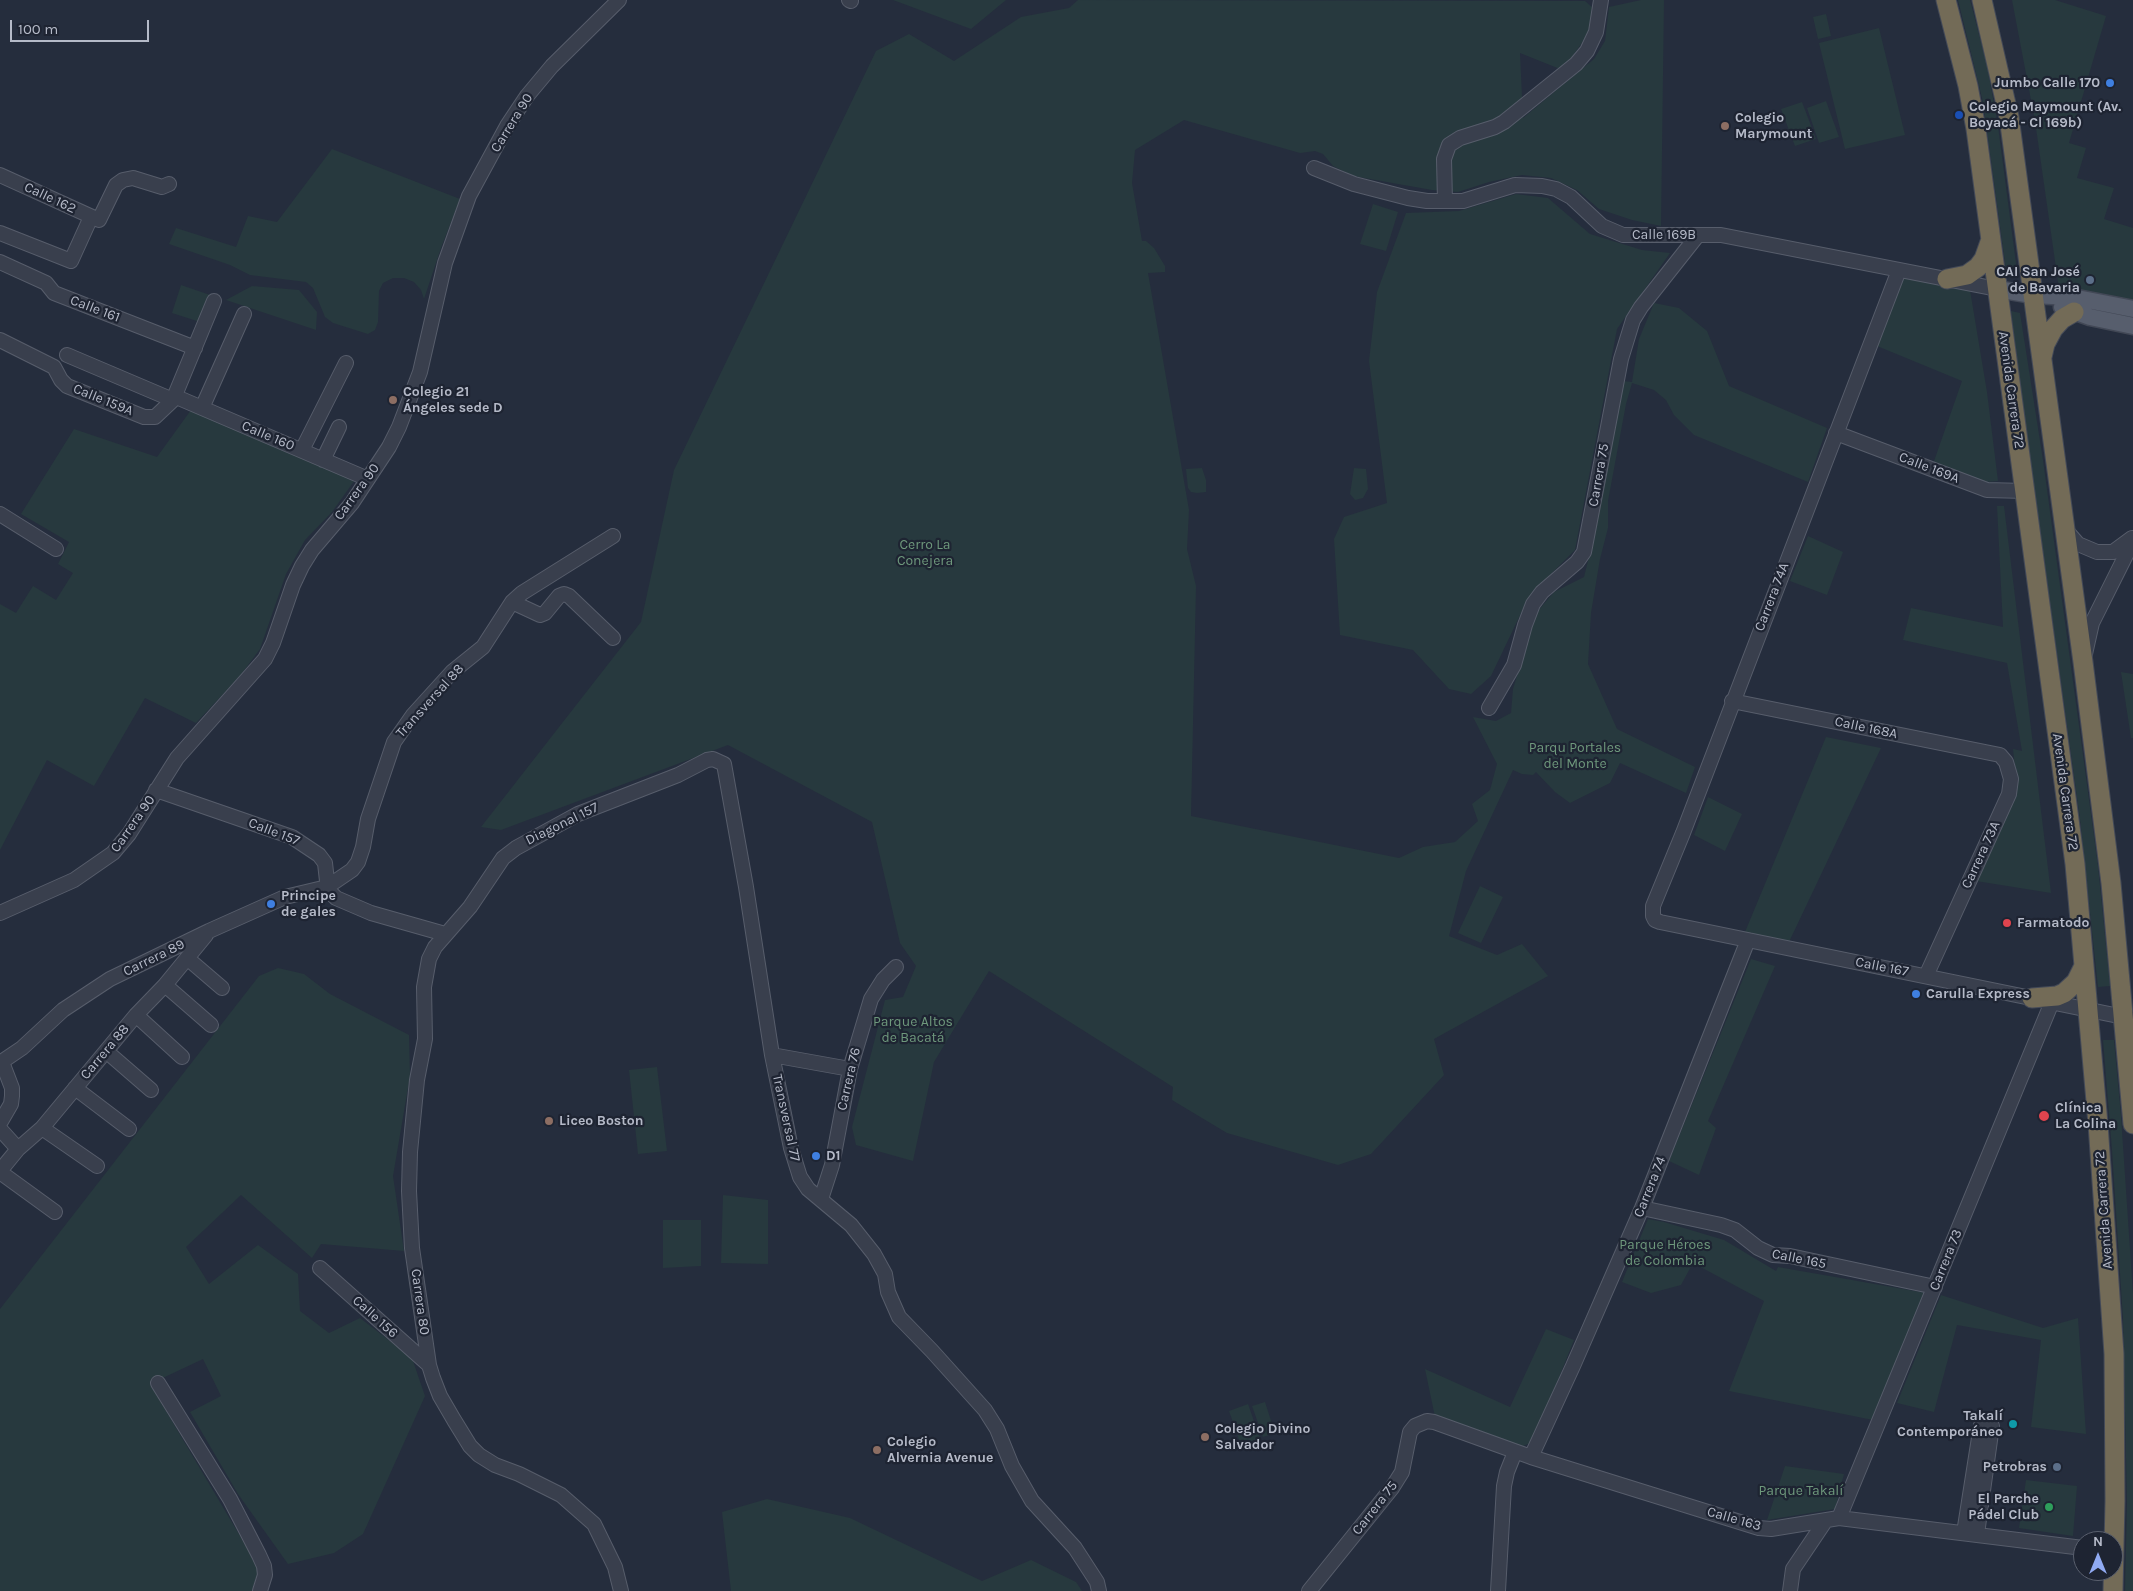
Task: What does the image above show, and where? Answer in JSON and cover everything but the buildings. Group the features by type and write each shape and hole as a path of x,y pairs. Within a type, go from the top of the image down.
{"highway":[{"name":"Avenida Carrera 72","path":"1946,0 1973,110 2074,864 2099,1133 2114,1354 2114,1531"},
{"path":"1982,0 2009,117 2083,662 2128,1018 2133,1124"},
{"path":"1947,279 1960,277 1978,267 1984,259 1990,241"},
{"path":"2041,360 2045,344 2053,329 2062,319 2074,312"},
{"path":"2032,998 2057,996 2064,993 2076,982 2084,966"}],"main road":[{"name":"Calle 169B","path":"1997,289 2032,295 2072,297 2133,309"},
{"name":"Calle 169B","path":"2032,295 2074,312 2133,326"}],"street":[{"name":"Carrera 90","path":"0,913 74,880 104,861 122,844 177,758 265,659 302,566 312,550 352,503 389,447 420,372 420,344 462,212 507,126 527,96 552,66 619,0"},
{"path":"1445,201 1444,159 1449,145 1460,138 1500,124 1576,64 1587,51 1596,32 1601,0"},
{"name":"Calle 169B","path":"1314,168 1354,184 1408,198 1445,201 1475,198 1515,185 1542,186 1556,189 1571,197 1602,226 1618,233 1639,236 1727,236 1997,289"},
{"name":"Calle 162","path":"0,175 95,219"},
{"path":"0,233 71,261 116,185 123,180 133,178 162,187 169,184"},
{"name":"Carrera 75","path":"1489,708 1514,664 1532,604 1542,592 1577,562 1584,552 1622,359 1633,320 1641,307 1698,235"},
{"name":"Calle 161","path":"0,262 46,283 54,293 195,348"},
{"name":"Carrera 74A","path":"1660,922 1653,916 1653,906 1683,833 1732,700 1899,270"},
{"path":"174,398 214,301"},
{"path":"202,408 244,314"},
{"name":"Calle 159A","path":"0,340 54,367 61,380 67,386 144,417 155,417 174,398"},
{"name":"Calle 160","path":"67,355 202,408 361,476"},
{"path":"302,450 346,363"},
{"path":"323,460 339,427"},
{"name":"Calle 169A","path":"1836,433 1987,490 2025,491"},
{"path":"0,514 56,549"},
{"path":"2064,528 2078,544 2097,552 2113,552 2133,540"},
{"name":"Transversal 88","path":"326,887 352,870 358,862 368,819 394,742 413,715 447,678 483,647 512,602 522,592 613,536"},
{"path":"2083,662 2092,623 2133,540"},
{"path":"512,602 540,615 545,613 559,596 564,594 569,596 613,638"},
{"name":"Calle 168A","path":"1732,700 2000,756"},
{"name":"Carrera 73A","path":"1926,976 2009,794 2011,780 2009,771 2006,762 2000,756"},
{"name":"Diagonal 157","path":"445,934 470,907 503,858 526,841 578,814 713,759"},
{"name":"Transversal 77","path":"713,759 724,764 746,887 772,1055 796,1166 808,1189 851,1225 874,1254 885,1274 888,1292 899,1317 985,1410 997,1429 1012,1466 1032,1502 1075,1548 1097,1582 1099,1591"},
{"name":"Calle 157","path":"156,790 292,837 310,847 319,855 324,863 326,887"},
{"path":"326,887 330,894 352,906 445,934"},
{"name":"Carrera 89","path":"1,1062 22,1048 63,1010 110,979 285,897 326,887"},
{"name":"Calle 167","path":"1660,922 2128,1018"},
{"name":"Carrera 88","path":"0,1172 18,1149 42,1128 209,931"},
{"name":"Carrera 80","path":"445,934 429,959 424,987 426,1039 417,1080 409,1191 412,1248 430,1365 440,1396 470,1446 479,1455 495,1465 519,1474 561,1495 594,1524 615,1567 621,1591"},
{"name":"Carrera 74","path":"1530,1457 1573,1366 1642,1208 1748,940"},
{"path":"1936,954 1938,969 1947,980"},
{"path":"187,958 222,988"},
{"name":"Carrera 76","path":"821,1199 832,1165 850,1069 871,999 883,980 896,967"},
{"path":"165,985 211,1025"},
{"name":"Carrera 73","path":"1790,1591 1793,1569 1805,1551 1832,1519 1935,1287 1993,1132 2052,1002"},
{"path":"136,1015 182,1057"},
{"path":"106,1051 151,1090"},
{"path":"772,1055 850,1069"},
{"path":"0,1123 11,1104 12,1096 12,1088 1,1062"},
{"path":"75,1088 129,1129"},
{"path":"42,1128 97,1166"},
{"path":"0,1129 18,1149"},
{"path":"0,1172 55,1212"},
{"name":"Calle 165","path":"1642,1208 1728,1227 1736,1230 1764,1252 1773,1255 1790,1256 1935,1287"},
{"name":"Calle 156","path":"320,1268 430,1365"},
{"path":"158,1383 230,1499 264,1566 265,1575 260,1591"},
{"name":"Carrera 75","path":"1309,1591 1392,1488 1402,1472 1410,1432 1420,1422 1426,1421"},
{"name":"Calle 163","path":"1426,1421 1434,1422 1530,1457 1748,1526 1771,1529 1832,1519 1971,1533 2073,1547"},
{"path":"1498,1591 1504,1486 1515,1452"},
{"path":"1971,1533 1975,1504"},
{"path":"1787,1526 1801,1535 1805,1551"}],"green space":[{"path":"893,0 1006,0 971,29"},
{"name":"Cerro La Conejera","path":"1078,0 1585,1 1592,7 1592,23 1584,40 1569,61 1560,69 1520,53 1523,118 1594,59 1605,41 1609,7 1641,0 1664,0 1661,226 1632,220 1599,209 1577,190 1551,178 1522,175 1489,182 1458,192 1432,190 1353,176 1333,166 1323,154 1315,151 1300,153 1184,120 1135,150 1132,183 1142,241 1146,241 1154,248 1165,266 1165,272 1148,273 1189,510 1187,549 1196,586 1191,816 1399,858 1423,847 1455,842 1478,821 1472,804 1490,790 1497,764 1473,717 1496,721 1511,713 1513,689 1536,613 1554,592 1584,577 1596,529 1623,381 1632,382 1639,339 1654,303 1679,308 1707,331 1729,386 1827,428 1808,482 1694,435 1674,415 1666,400 1654,390 1632,383 1626,404 1608,501 1608,528 1600,559 1591,613 1588,664 1617,729 1695,767 1686,793 1620,763 1610,783 1570,803 1555,792 1536,772 1533,775 1522,774 1513,770 1466,871 1449,936 1497,955 1522,944 1548,976 1434,1039 1444,1075 1371,1154 1338,1165 1227,1133 1172,1100 1173,1087 989,971 934,1062 913,1161 856,1145 852,1127 885,1000 903,997 916,966 900,943 872,822 728,745 501,830 481,827 641,622 674,470 876,51 909,34 954,61 1021,17 1069,8"},
{"path":"1958,0 1970,0 1987,65 1998,126 2017,271 2006,270 1983,102"},
{"path":"2012,0 2055,0 2106,16 2069,143 2086,148 2077,178 2114,188 2104,219 2133,228 2133,303 2059,289 2035,121"},
{"path":"1826,14 1831,36 1818,39 1813,17"},
{"path":"1879,28 1905,135 1845,149 1819,43"},
{"path":"1826,101 1839,137 1819,143 1807,108"},
{"path":"1802,102 1816,139 1795,146 1781,109"},
{"path":"332,149 460,199 424,299 421,290 414,282 404,278 393,278 383,283 379,291 378,322 375,330 368,334 333,323 325,317 313,288 306,282 250,275 230,265 169,244 176,228 236,247 248,216 277,222"},
{"path":"1516,194 1548,198 1590,234 1642,250 1670,253 1617,329 1575,550 1539,586 1523,609 1491,676 1471,694 1449,689 1413,650 1340,635 1334,539 1344,517 1387,503 1369,361 1377,292 1406,213 1459,211"},
{"path":"1373,204 1398,212 1386,251 1360,244"},
{"path":"1902,275 1970,290 1987,392 1998,481 1985,482 1933,464 1962,381 1877,346"},
{"path":"181,285 213,296 203,323 172,313"},
{"path":"252,286 299,290 317,312 316,330 226,300"},
{"path":"2011,311 2020,313 2043,460 2098,866 2110,986 2098,987 2080,819"},
{"path":"191,410 357,477 332,512 305,540 286,574 260,649 240,676 196,723 145,698 94,786 47,760 0,850 0,604 16,613 33,586 56,600 73,573 58,564 69,542 21,514 74,429 157,457"},
{"path":"1202,468 1206,480 1206,492 1191,492 1188,488 1186,469"},
{"path":"1354,468 1366,469 1368,489 1363,498 1355,500 1350,494"},
{"path":"1997,506 2004,506 2051,893 1976,881 2016,778 2013,749 2022,751 2007,663 1903,640 1911,608 2003,627"},
{"path":"1808,536 1843,552 1827,595 1790,581"},
{"path":"2121,672 2133,674 2133,738 2131,738"},
{"path":"1826,737 1881,748 1789,942 1745,932"},
{"path":"1708,797 1742,814 1725,851 1694,835"},
{"path":"1480,886 1503,897 1481,943 1458,933"},
{"path":"1751,959 1775,966 1708,1121 1716,1128 1699,1175 1669,1161"},
{"path":"278,968 304,974 330,994 409,1035 410,1076 393,1176 404,1251 321,1244 312,1258 241,1195 186,1247 209,1284 258,1245 298,1274 300,1311 329,1333 360,1318 412,1358 425,1396 363,1534 334,1553 288,1564 238,1494 190,1412 221,1396 203,1359 150,1384 259,1568 252,1591 0,1591 0,1309 259,976"},
{"path":"2103,1040 2114,1040 2133,1294 2133,1591 2125,1591 2127,1504 2123,1319"},
{"path":"657,1067 667,1151 638,1154 629,1070"},
{"path":"723,1195 768,1200 768,1264 721,1263"},
{"name":"Parque Héroes de Colombia","path":"1648,1219 1724,1240 1776,1271 1778,1267 1926,1293 1873,1420 1729,1391 1764,1301 1693,1263 1681,1285 1651,1293 1622,1282"},
{"path":"663,1220 701,1220 701,1266 663,1268"},
{"path":"1941,1295 2043,1328 2078,1318 2086,1434 2031,1427 2041,1340 1957,1325 1934,1412 1897,1403"},
{"path":"1546,1329 1574,1340 1533,1442 1523,1446 1515,1445 1435,1417 1425,1369 1510,1407"},
{"path":"1265,1402 1275,1433 1263,1437 1252,1406"},
{"path":"1248,1404 1261,1441 1242,1448 1229,1411"},
{"name":"Parque Takalí","path":"1785,1466 1844,1474 1835,1509 1767,1520"},
{"name":"El Parche Pádel Club","path":"2026,1480 2077,1486 2073,1536 2019,1528"},
{"path":"767,1499 850,1518 982,1581 1031,1560 1076,1582 1082,1591 731,1591 722,1512"}],"place":[{"name":"Jumbo Calle 170","path":"2110,83"},
{"name":"Colegio Maymount (Av. Boyacá - Cl 169b)","path":"1959,115"},
{"name":"Colegio Marymount","path":"1725,126"},
{"name":"CAI San José de Bavaria","path":"2090,280"},
{"name":"Colegio 21 Ángeles sede D","path":"393,400"},
{"name":"Principe de gales","path":"271,904"},
{"name":"Farmatodo","path":"2007,923"},
{"name":"Carulla Express","path":"1916,994"},
{"name":"Clínica La Colina","path":"2044,1116"},
{"name":"Liceo Boston","path":"549,1121"},
{"name":"D1","path":"816,1156"},
{"name":"Takalí Contemporáneo","path":"2013,1424"},
{"name":"Colegio Divino Salvador","path":"1205,1437"},
{"name":"Colegio Alvernia Avenue","path":"877,1450"},
{"name":"Petrobras","path":"2057,1467"},
{"name":"El Parche Pádel Club","path":"2049,1507"}],"park label":[{"name":"Parqu Portales del Monte","path":"1575,756"},
{"name":"Parque Altos de Bacatá","path":"913,1030"}]}
